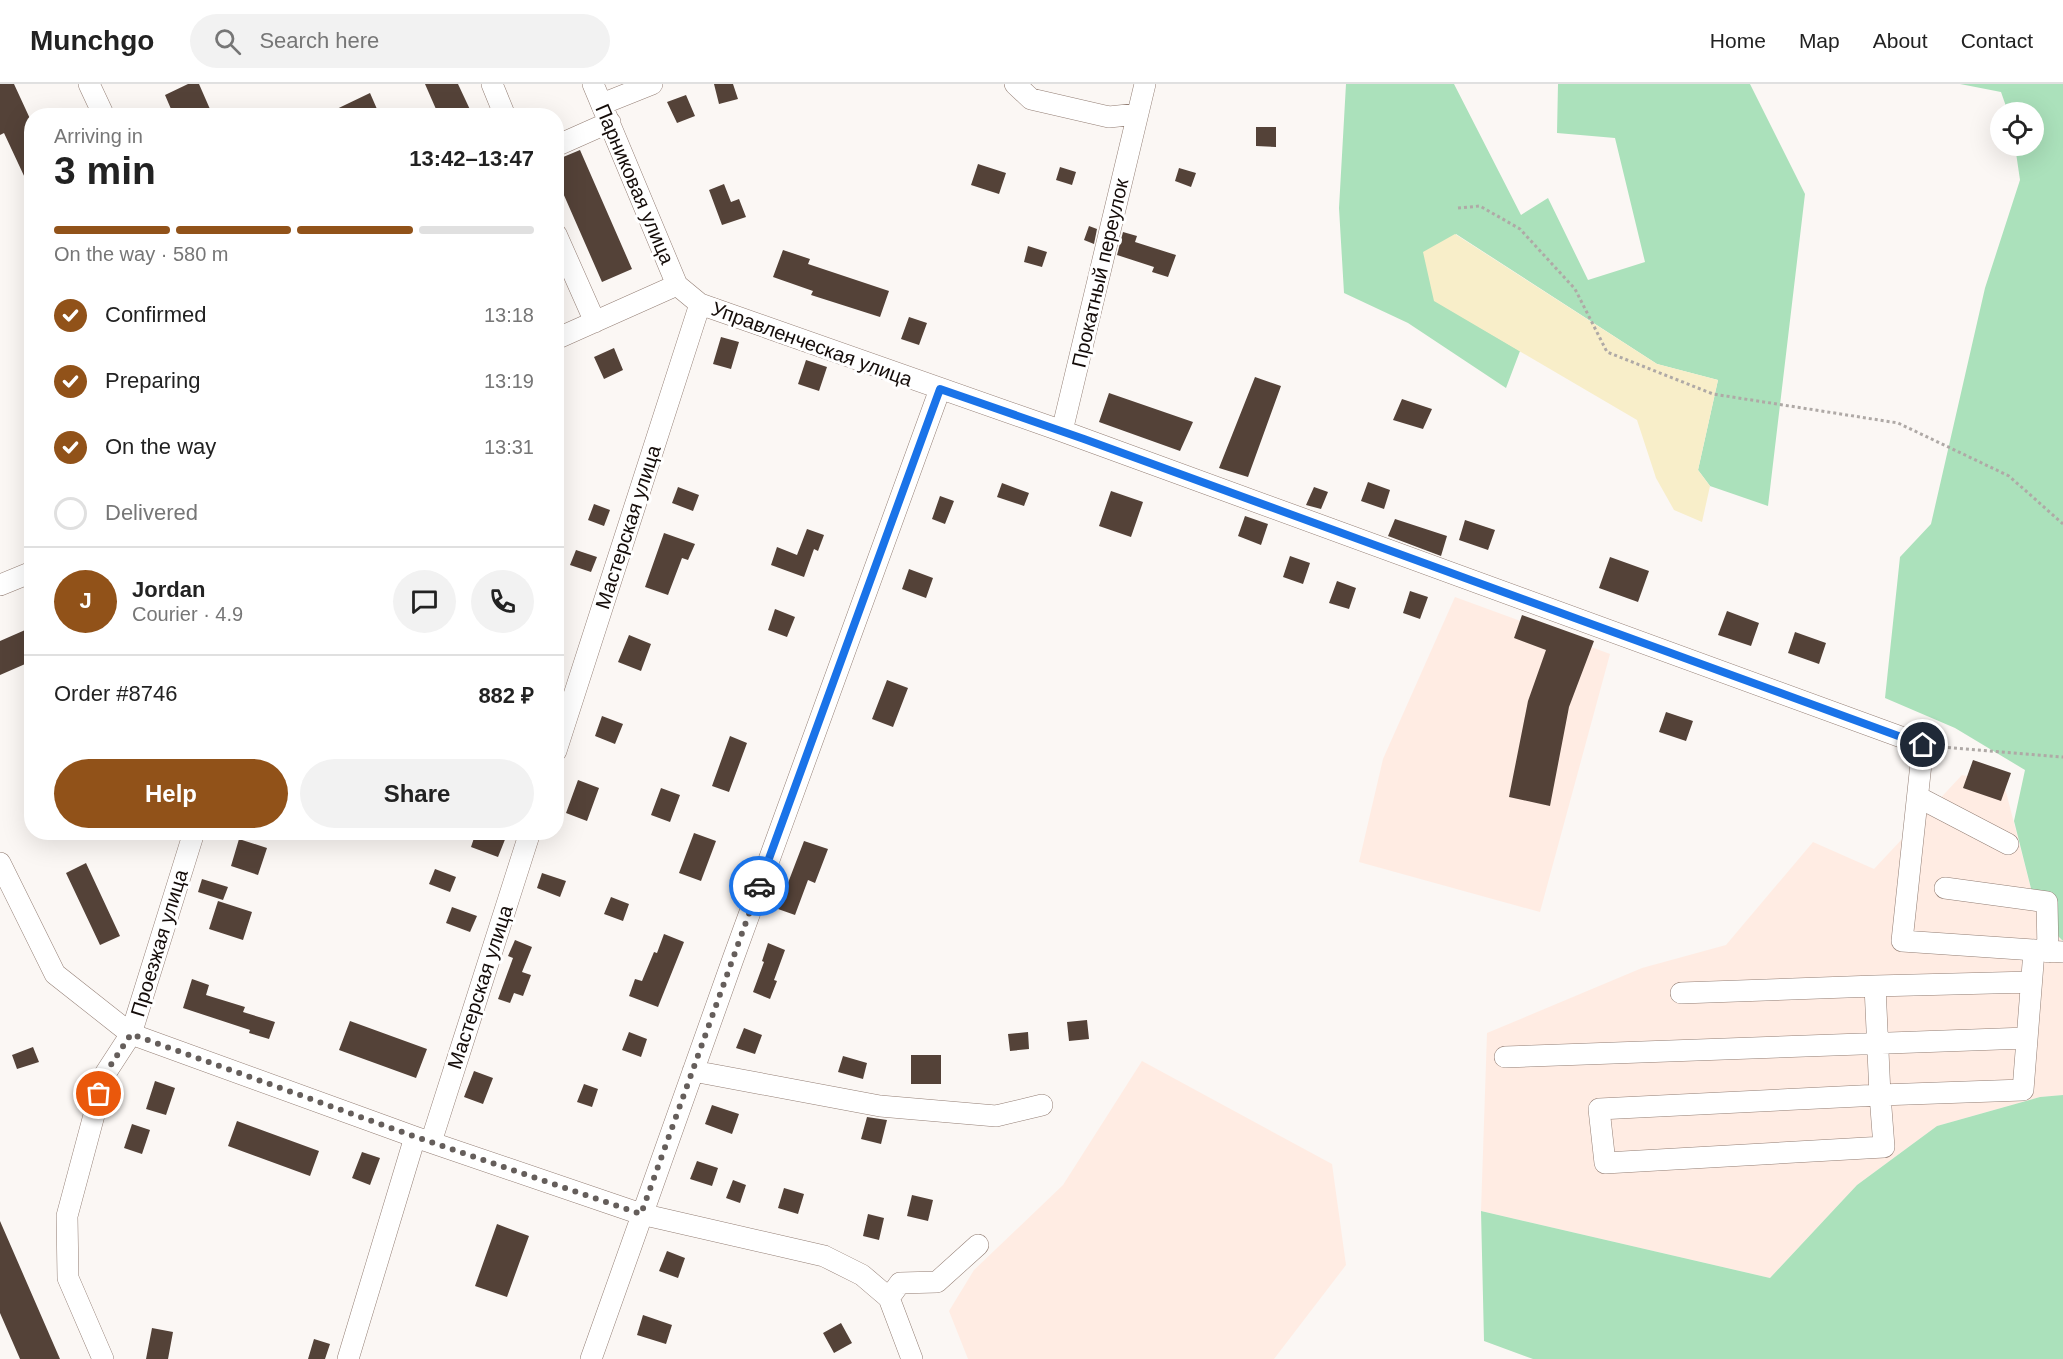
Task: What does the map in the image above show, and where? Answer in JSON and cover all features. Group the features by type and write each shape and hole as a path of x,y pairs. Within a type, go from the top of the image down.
{"street":[{"path":"89,84 100,108"},
{"path":"492,84 502,108"},
{"name":"Парниковая улица","path":"593,84 677,285"},
{"path":"564,141 652,84"},
{"path":"1014,84 1031,99 1109,117 1137,114"},
{"name":"Прокатный переулок","path":"1062,431 1144,84"},
{"path":"564,252 595,322"},
{"path":"564,336 677,285"},
{"name":"Управленческая улица","path":"677,285 700,304 1062,431 1923,745"},
{"name":"Мастерская улица","path":"564,726 700,304"},
{"path":"591,1359 641,1214 940,389"},
{"path":"0,585 24,575"},
{"path":"1923,745 1902,941 2048,951"},
{"path":"1918,797 2008,844"},
{"name":"Проезжая улица","path":"103,1359 68,1278 67,1216 105,1074 131,1034 192,840"},
{"name":"Мастерская улица","path":"348,1359 527,840"},
{"path":"0,863 55,974 131,1034 423,1140 641,1214 824,1256 862,1275 889,1298 912,1359"},
{"path":"1875,986 1880,1095 1884,1147 1605,1162 1599,1109 1880,1095 2023,1090 2031,982 2048,951 2047,902 1945,888"},
{"path":"1681,993 2031,982"},
{"path":"1505,1058 2027,1038"},
{"path":"693,1071 880,1106 996,1116 1042,1105"},
{"path":"889,1298 900,1283 937,1282 978,1245"}],"path":[{"path":"1458,208 1480,206 1520,229 1575,289 1607,352 1713,394 1898,423 2009,476 2063,524"},
{"path":"1923,745 2063,757"}],"shaded area":[{"path":"1455,597 1610,654 1540,912 1359,862 1383,759"},
{"path":"1962,775 2004,784 2038,916 2063,941 2063,1095 2040,1097 1937,1126 1857,1185 1770,1278 1481,1211 1487,1033 1642,968 1726,945 1813,842 1874,869"},
{"path":"1142,1061 1332,1164 1346,1265 1274,1359 968,1359 949,1311 974,1270 1063,1185"}],"green space":[{"path":"1346,84 1454,84 1521,215 1548,198 1588,280 1645,262 1615,138 1557,133 1558,84 1750,84 1805,194 1768,506 1710,486 1698,470 1718,380 1657,364 1456,234 1434,300 1520,351 1506,388 1408,323 1344,293 1339,208"},
{"path":"1960,84 2063,84 2063,941 2038,916 2014,821 2025,770 1955,728 1885,698 1900,557 1931,524 1985,288 2020,180 2016,156 2044,156 2044,102 2004,102 2001,92"},
{"path":"2063,1095 2063,1359 1533,1359 1484,1341 1481,1211 1770,1278 1857,1185 1937,1126 2040,1097"}],"sand":[{"path":"1455,234 1657,364 1718,380 1698,470 1710,486 1702,522 1674,510 1656,478 1637,420 1434,301 1423,252"}],"building":[{"path":"0,84 14,84 25,108 24,176 4,133 0,135"},
{"path":"188,84 199,84 210,108 171,108 165,95"},
{"path":"425,84 458,84 469,108 436,108"},
{"path":"714,84 733,84 738,99 719,104"},
{"path":"370,93 377,108 339,108"},
{"path":"686,95 695,116 677,123 667,102"},
{"path":"1256,127 1276,127 1276,147 1256,146"},
{"path":"580,150 632,269 602,282 564,195 564,157"},
{"path":"978,164 1006,173 999,194 971,185"},
{"path":"1060,167 1076,172 1072,185 1056,180"},
{"path":"1179,168 1196,173 1191,187 1175,181"},
{"path":"724,184 731,202 739,199 746,217 722,225 709,190"},
{"path":"1089,226 1097,229 1094,244 1084,240"},
{"path":"1123,232 1137,236 1135,242 1176,255 1168,277 1152,272 1154,267 1117,255"},
{"path":"1028,246 1047,252 1042,267 1024,262"},
{"path":"783,250 810,259 808,264 889,291 880,317 811,295 813,291 773,277"},
{"path":"909,317 927,323 919,345 901,339"},
{"path":"721,337 739,342 731,369 713,364"},
{"path":"614,348 623,370 604,379 594,357"},
{"path":"806,360 827,367 819,391 798,384"},
{"path":"1255,377 1281,386 1248,477 1219,468"},
{"path":"1109,393 1193,422 1180,451 1099,422"},
{"path":"1402,399 1432,409 1423,429 1393,420"},
{"path":"1368,482 1390,490 1384,509 1361,501"},
{"path":"1002,483 1029,493 1024,506 997,497"},
{"path":"678,487 699,495 693,511 672,503"},
{"path":"1314,487 1328,492 1321,509 1306,505"},
{"path":"1111,491 1143,502 1131,537 1099,526"},
{"path":"940,496 954,501 945,524 932,519"},
{"path":"594,504 610,510 604,526 588,520"},
{"path":"1245,516 1268,524 1261,545 1238,536"},
{"path":"1395,519 1447,536 1441,556 1388,536"},
{"path":"1465,520 1495,530 1488,550 1459,540"},
{"path":"807,529 824,535 818,551 814,549 804,577 771,565 777,547 797,555"},
{"path":"664,533 695,544 688,560 682,558 668,595 645,587"},
{"path":"576,550 597,557 591,572 570,565"},
{"path":"1290,556 1310,563 1303,584 1283,577"},
{"path":"1610,557 1649,571 1638,602 1599,588"},
{"path":"909,569 933,578 926,598 902,589"},
{"path":"1337,581 1356,588 1349,609 1329,603"},
{"path":"1410,591 1428,597 1420,619 1403,613"},
{"path":"775,609 795,617 787,637 768,630"},
{"path":"1727,611 1759,623 1751,646 1718,635"},
{"path":"1522,615 1594,641 1569,707 1550,806 1509,797 1528,701 1546,650 1514,638"},
{"path":"24,630 24,664 0,675 0,641"},
{"path":"1795,632 1826,643 1819,664 1788,653"},
{"path":"629,635 651,644 641,671 618,662"},
{"path":"887,680 908,688 893,727 872,719"},
{"path":"1666,712 1693,721 1686,741 1659,732"},
{"path":"602,716 623,724 615,744 595,736"},
{"path":"730,736 747,743 729,792 712,786"},
{"path":"1973,760 2011,773 2001,801 1963,788"},
{"path":"578,780 599,788 587,821 566,813"},
{"path":"661,788 680,795 670,822 651,815"},
{"path":"694,833 716,841 701,881 679,873"},
{"path":"239,840 267,848 258,875 231,866"},
{"path":"473,840 505,840 498,857 471,847"},
{"path":"804,841 828,849 815,883 808,880 795,915 778,909"},
{"path":"86,863 120,936 100,945 66,873"},
{"path":"435,869 456,877 450,892 429,884"},
{"path":"542,873 566,881 560,897 537,888"},
{"path":"202,879 228,887 223,900 198,892"},
{"path":"611,897 629,904 623,921 604,914"},
{"path":"218,901 252,912 243,940 209,929"},
{"path":"452,907 477,916 470,932 446,923"},
{"path":"664,934 684,942 658,1007 629,996 635,979 642,981"},
{"path":"515,940 532,947 522,972 531,975 523,996 514,993 510,1003 498,999 513,958 508,956"},
{"path":"768,943 785,950 770,999 753,992"},
{"path":"192,979 209,985 206,995 245,1007 243,1012 275,1022 269,1039 249,1033 250,1030 183,1008"},
{"path":"1087,1020 1089,1039 1069,1041 1067,1022"},
{"path":"350,1021 427,1049 416,1078 339,1050"},
{"path":"744,1028 762,1035 755,1054 736,1048"},
{"path":"629,1032 647,1039 641,1057 622,1050"},
{"path":"1028,1032 1029,1049 1010,1051 1008,1034"},
{"path":"33,1047 39,1062 17,1069 12,1055"},
{"path":"911,1055 941,1055 941,1084 911,1084"},
{"path":"843,1056 867,1063 863,1079 838,1072"},
{"path":"474,1071 493,1078 483,1104 464,1097"},
{"path":"155,1081 175,1088 166,1115 146,1109"},
{"path":"584,1084 598,1089 592,1107 577,1102"},
{"path":"712,1105 739,1114 732,1134 705,1124"},
{"path":"867,1117 887,1120 881,1144 861,1139"},
{"path":"237,1121 319,1151 310,1176 228,1146"},
{"path":"132,1124 150,1130 142,1154 124,1148"},
{"path":"362,1152 380,1158 370,1185 352,1178"},
{"path":"697,1161 718,1168 712,1186 690,1179"},
{"path":"733,1180 746,1185 740,1203 726,1198"},
{"path":"784,1188 804,1194 798,1214 778,1208"},
{"path":"912,1195 933,1200 928,1221 907,1216"},
{"path":"868,1214 884,1218 879,1240 863,1236"},
{"path":"0,1221 60,1359 20,1359 0,1313"},
{"path":"497,1224 529,1236 507,1297 475,1286"},
{"path":"667,1251 685,1258 678,1278 659,1271"},
{"path":"643,1315 672,1325 666,1344 637,1335"},
{"path":"841,1323 852,1343 834,1353 823,1333"},
{"path":"152,1328 173,1332 168,1359 146,1359"},
{"path":"314,1339 330,1344 325,1359 308,1359"}],"way so far":[{"path":"99,1094 105,1074 131,1034 416,1137 641,1214 759,886"}],"route":[{"path":"759,886 940,389 1084,439 1923,745"}]}
